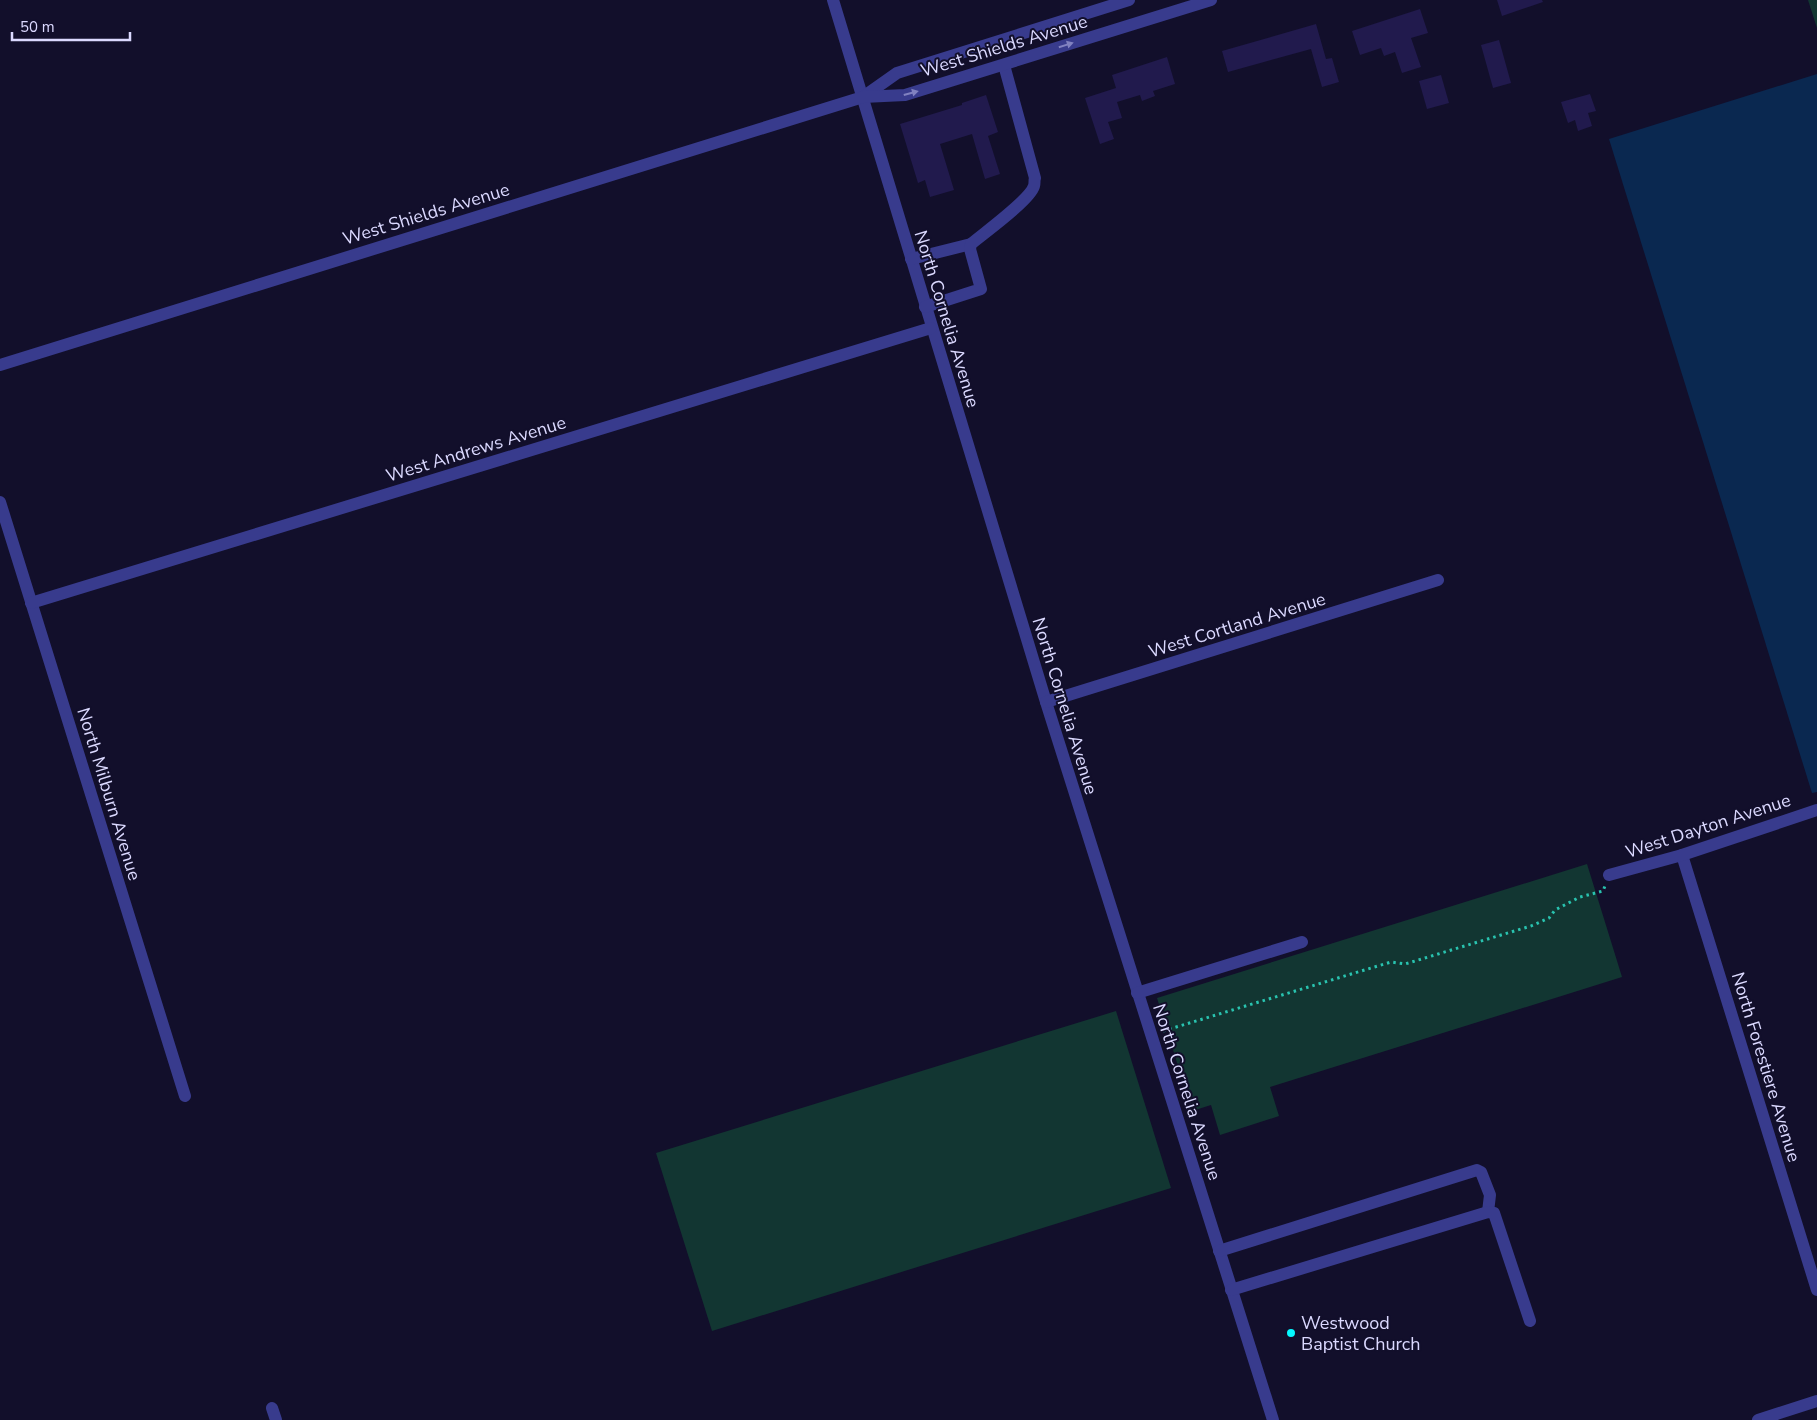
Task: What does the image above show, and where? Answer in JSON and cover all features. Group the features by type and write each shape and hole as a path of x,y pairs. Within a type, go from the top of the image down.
{"street":[{"name":"North Cornelia Avenue","path":"833,0 1046,702 1273,1420"},
{"name":"West Shields Avenue","path":"863,97 897,72 1130,0"},
{"name":"West Shields Avenue","path":"0,365 863,97 905,95 1211,0"},
{"path":"911,259 971,244 1006,216 1030,193 1034,186 1034,178 1004,65"},
{"path":"925,306 981,289 970,249 971,244"},
{"name":"West Andrews Avenue","path":"31,603 932,328"},
{"name":"North Milburn Avenue","path":"0,502 185,1096"},
{"name":"West Cortland Avenue","path":"1046,702 1438,580"},
{"name":"West Dayton Avenue","path":"1609,875 1682,855 1817,810"},
{"name":"North Forestiere Avenue","path":"1682,855 1817,1290"},
{"path":"1137,993 1302,942"},
{"path":"1219,1251 1477,1170 1481,1172 1490,1195 1488,1212"},
{"path":"1232,1290 1488,1212 1494,1213 1530,1321"},
{"path":"1758,1420 1817,1401"}],"path":[{"path":"1150,1035 1302,990 1354,972 1391,962 1405,964 1532,926 1549,918 1555,910 1580,897 1603,891 1609,875"}],"green space":[{"path":"1808,0 1817,0 1817,28"},
{"path":"1587,864 1622,977 1270,1087 1279,1116 1220,1135 1211,1105 1192,1111 1157,998"},
{"path":"1116,1011 1171,1188 712,1331 656,1153"}],"water":[{"path":"1817,74 1817,792 1812,793 1609,139"}],"building":[{"path":"1497,0 1542,0 1543,2 1502,16"},
{"path":"1420,9 1428,33 1411,38 1421,67 1402,73 1395,52 1384,56 1381,48 1360,55 1352,31"},
{"path":"1316,24 1326,59 1332,58 1339,82 1322,87 1311,49 1228,72 1222,51"},
{"path":"1499,40 1511,83 1493,88 1481,45"},
{"path":"1167,57 1175,84 1153,91 1155,96 1142,101 1140,95 1117,102 1122,118 1108,122 1114,139 1100,144 1085,98 1116,88 1112,75"},
{"path":"1441,75 1449,103 1427,109 1419,81"},
{"path":"1590,94 1596,111 1588,113 1592,126 1578,131 1575,120 1568,123 1561,102"},
{"path":"986,95 998,132 988,136 1000,174 985,179 972,134 940,144 954,190 930,197 925,180 918,183 900,124 962,105 962,103"}],"place":[{"name":"Westwood Baptist Church","path":"1291,1333"}]}
